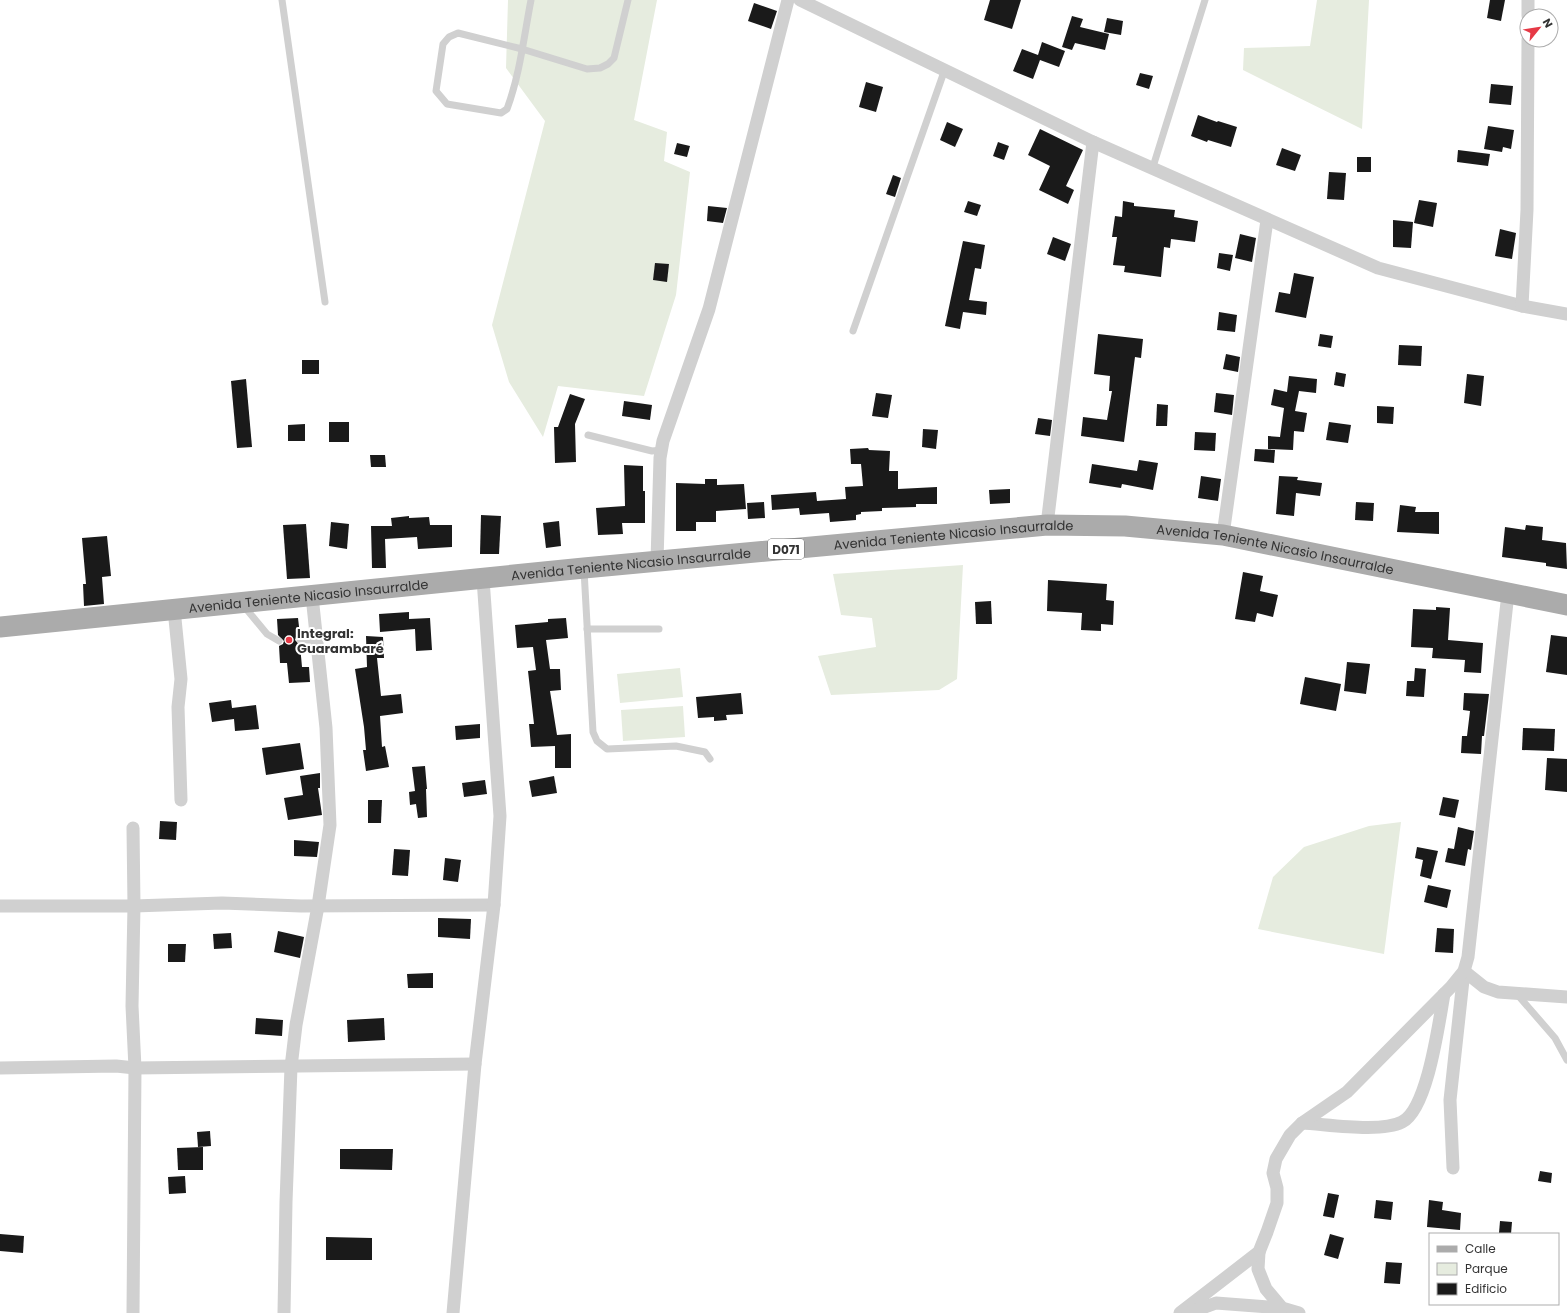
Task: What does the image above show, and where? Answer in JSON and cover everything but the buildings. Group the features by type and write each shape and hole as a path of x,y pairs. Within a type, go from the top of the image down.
{"main road":[{"name":"Avenida Teniente Nicasio Insaurralde","path":"0,627 584,568 1048,525 1124,526 1223,535 1567,605"}],"street":[{"path":"657,561 662,450 708,309 788,0"},
{"path":"800,0 1152,170 1378,268 1522,306 1567,314"},
{"path":"1522,306 1527,210 1528,48"},
{"path":"1048,525 1093,142"},
{"path":"1223,535 1267,220"},
{"path":"453,1313 475,1064 494,905 500,816 483,579"},
{"path":"1453,1168 1450,1100 1464,971 1468,957 1478,874 1508,593"},
{"path":"284,1313 291,1067 296,1025 318,906 330,826 326,728 312,596"},
{"path":"174,609 181,679 178,707 181,800"},
{"path":"133,828 134,906 132,1006 135,1068 133,1313"},
{"path":"0,906 134,906 222,903 318,906 494,905"},
{"path":"1464,971 1484,987 1498,992 1567,997"},
{"path":"1282,1308 1266,1289 1258,1269 1259,1252 1268,1232 1277,1203 1277,1188 1273,1173 1276,1159 1290,1135 1302,1122 1347,1092 1444,994 1464,971"},
{"path":"1302,1122 1369,1127 1391,1126 1403,1122 1420,1097 1430,1068 1444,994"},
{"path":"0,1068 116,1066 135,1068 291,1067 475,1064"},
{"path":"1180,1313 1259,1252"},
{"path":"1188,1313 1216,1303 1282,1308 1299,1313"}],"lane":[{"path":"282,0 325,302"},
{"path":"531,0 522,49 511,100 507,109 501,113 447,104 436,91 444,44 449,37 458,33 522,49 587,69 600,68 608,64 614,58 628,0"},
{"path":"1152,170 1205,0"},
{"path":"853,331 945,69"},
{"path":"588,435 652,451 662,450"},
{"path":"584,568 593,732 597,741 607,749 676,746 705,752 710,759"},
{"path":"242,603 267,634 279,641"},
{"path":"587,629 659,629"},
{"path":"300,640 317,640"},
{"path":"1514,992 1554,1038 1567,1060"}],"green space":[{"path":"508,0 657,0 634,120 667,132 664,161 690,172 676,295 644,396 558,386 543,437 509,382 492,325 545,121 506,68"},
{"path":"1317,0 1369,0 1362,129 1243,70 1244,48 1310,46"},
{"path":"963,565 957,679 939,690 831,695 818,656 876,647 872,618 841,615 833,574"},
{"path":"680,668 683,697 620,703 617,674"},
{"path":"683,706 685,737 623,741 621,710"},
{"path":"1401,822 1384,954 1258,929 1273,877 1304,847 1369,826"}],"place":[{"name":"Integral: Guarambaré","path":"289,640"}]}
